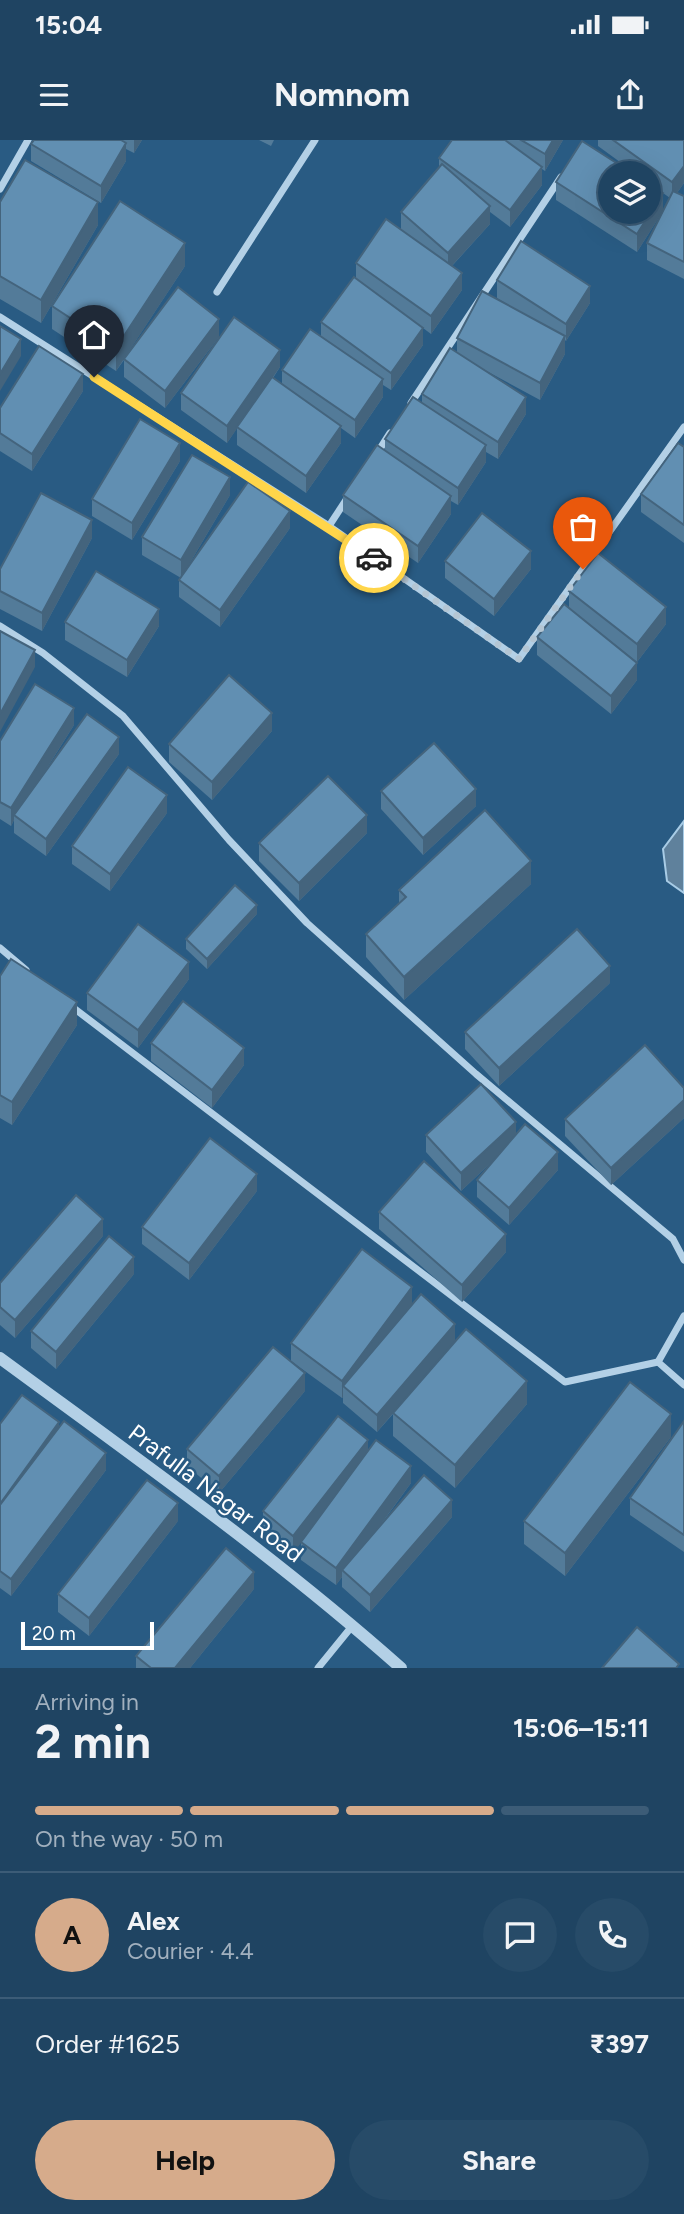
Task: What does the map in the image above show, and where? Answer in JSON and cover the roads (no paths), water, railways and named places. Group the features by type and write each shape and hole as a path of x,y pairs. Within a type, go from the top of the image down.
{"street":[{"path":"0,189 29,140"},
{"path":"217,292 315,140"},
{"path":"404,412 562,174"},
{"path":"0,317 329,526 519,659 683,433"},
{"path":"374,458 397,424"},
{"path":"329,526 352,492"},
{"path":"0,626 43,653 122,716 229,840 307,923 476,1074 673,1239 684,1260"},
{"path":"0,948 36,978"},
{"path":"64,1002 565,1382 658,1362 684,1317"},
{"name":"Prafulla Nagar Road","path":"0,1358 162,1476 353,1625 401,1668"},
{"path":"658,1362 684,1385"},
{"path":"318,1668 353,1625"}],"water":[{"path":"684,821 684,893 667,881 663,849"}]}
